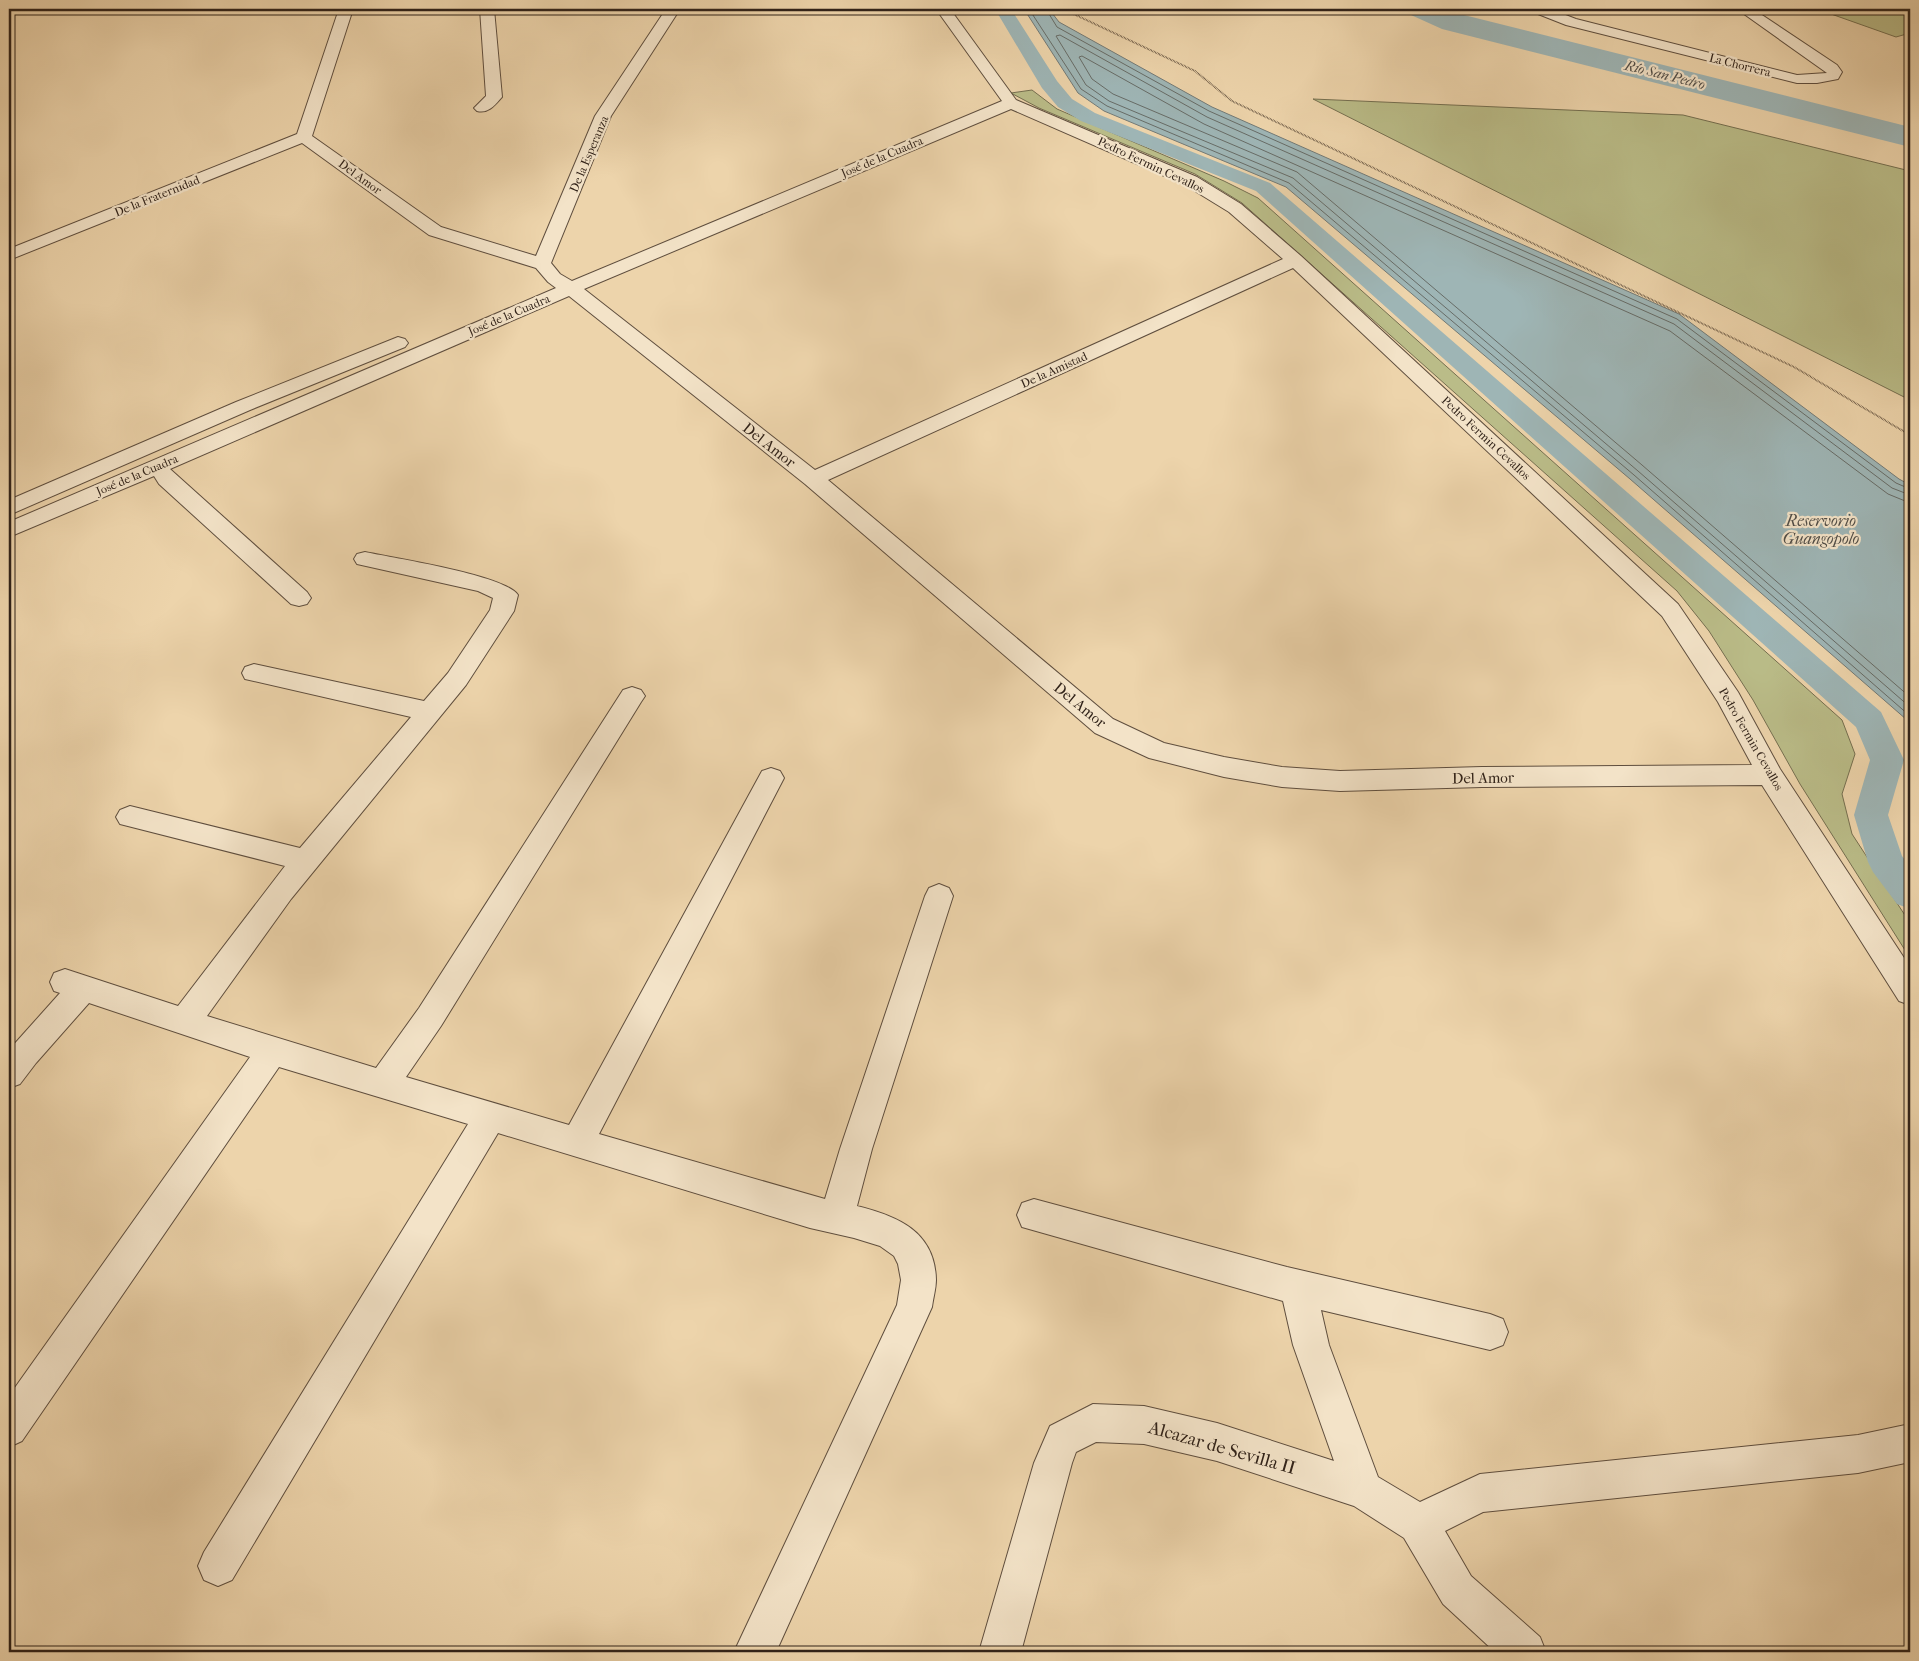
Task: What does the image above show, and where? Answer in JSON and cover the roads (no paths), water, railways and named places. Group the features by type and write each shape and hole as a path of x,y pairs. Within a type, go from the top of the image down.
{"street":[{"path":"304,137 346,9"},
{"path":"482,108 494,97 487,9"},
{"name":"De la Esperanza","path":"555,277 603,116 673,9"},
{"name":"Pedro Fermin Cevallos","path":"943,9 1008,97 1191,182 1235,208 1295,260 1670,610 1729,698 1770,775 1910,992"},
{"name":"La Chorrera","path":"1538,9 1572,22 1797,79 1817,79 1833,76 1835,72 1832,68 1744,9"},
{"name":"José de la Cuadra","path":"453,320 962,106 1008,97"},
{"name":"José de la Cuadra","path":"9,530 262,421 555,277 808,189 1008,97"},
{"name":"De la Fraternidad","path":"9,255 304,137"},
{"name":"Del Amor","path":"304,137 435,231 555,277 813,479 1104,726 1158,751 1224,767 1273,776 1340,781 1770,775"},
{"path":"789,179 808,189"},
{"name":"De la Amistad","path":"813,479 1295,260"},
{"name":"José de la Cuadra","path":"9,508 243,406 417,335"},
{"path":"243,406 262,421"},
{"path":"158,467 167,478 299,598"},
{"path":"184,1024 281,891 457,678 502,611 506,595 485,585 365,559"},
{"path":"254,673 430,712"},
{"path":"383,1084 430,1018 632,696"},
{"path":"577,1143 772,778"},
{"path":"130,817 307,861"},
{"path":"837,1218 856,1149 939,896"},
{"path":"9,1074 74,986 184,1024 272,1051 577,1143 837,1218 880,1227 897,1236 910,1250 918,1268 919,1287 914,1307 755,1652"},
{"path":"9,1428 272,1051"},
{"path":"218,1566 490,1116"},
{"path":"1034,1215 1298,1286 1490,1332"},
{"path":"1298,1286 1311,1345 1364,1490"},
{"name":"Alcazar de Sevilla II","path":"1000,1652 1052,1463 1063,1439 1092,1423 1144,1425 1217,1442 1364,1490 1418,1524"},
{"path":"1525,1652 1457,1590 1418,1524 1480,1493 1858,1454 1910,1443"}],"water":[{"name":"Reservorio Guangopolo","path":"1024,9 1049,9 1059,22 1212,107 1679,314 1899,479 1910,485 1910,726 1907,720 1630,479 1286,187 1104,111 1078,93"}],"waterway":[{"path":"1003,9 1049,84 1065,103 1088,117 1263,187 1869,720 1887,760 1871,815 1886,862 1910,894"},
{"name":"Río San Pedro","path":"1422,9 1453,22 1910,137"}]}
